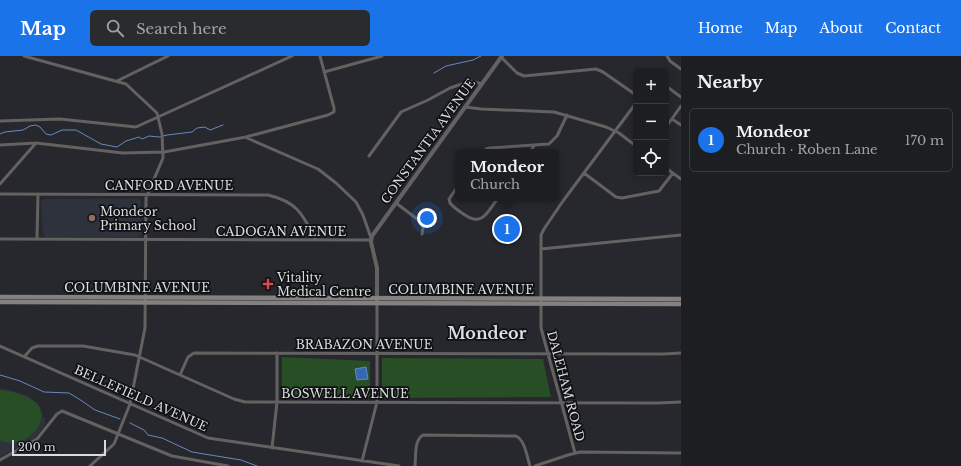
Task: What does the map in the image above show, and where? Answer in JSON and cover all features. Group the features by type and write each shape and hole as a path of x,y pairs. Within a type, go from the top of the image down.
{"main road":[{"name":"COLUMBINE AVENUE","path":"0,297 83,300 666,301 681,299"},
{"name":"COLUMBINE AVENUE","path":"0,302 23,299"},
{"name":"COLUMBINE AVENUE","path":"666,301 681,304"}],"street":[{"path":"24,56 124,83 155,110 159,117 164,152 161,164 147,194 145,205 145,328 140,357 130,404 118,434 112,446 90,466"},
{"path":"117,81 168,56"},
{"path":"0,121 60,119 134,128 144,125 292,56"},
{"path":"0,145 36,143 123,153 164,152 246,138 328,116 334,112 334,108 320,56"},
{"path":"324,72 382,56"},
{"path":"667,56 670,61 681,69"},
{"path":"501,57 518,73 524,76 598,69 633,93"},
{"name":"CONSTANTIA AVENUE","path":"371,239 501,57"},
{"path":"369,156 401,112 450,88 471,82 482,84"},
{"path":"669,88 681,97"},
{"name":"DALEHAM ROAD","path":"575,453 541,328 542,231 635,104"},
{"path":"669,123 681,106"},
{"path":"465,107 481,109 544,110 567,115 606,126 633,144"},
{"path":"487,149 545,145 553,141 560,131 567,115"},
{"path":"672,119 681,125"},
{"path":"246,138 318,169 336,183 356,202 363,215 371,239 377,268 377,402 362,461"},
{"path":"0,184 36,143"},
{"path":"669,170 681,179"},
{"path":"584,173 616,196 622,198 659,190 673,173"},
{"path":"455,190 449,199 450,203 470,218 476,220 485,216 496,201"},
{"name":"CANFORD AVENUE","path":"0,194 264,194 293,205 298,210 316,240"},
{"path":"37,238 38,194"},
{"path":"396,203 421,222 423,228 422,234"},
{"path":"541,249 681,235"},
{"name":"CADOGAN AVENUE","path":"0,238 371,239"},
{"name":"BELLEFIELD AVENUE","path":"0,346 208,438 399,466"},
{"name":"BOSWELL AVENUE","path":"24,357 32,348 38,346 83,346 108,350 140,357 238,400 277,402 681,402"},
{"name":"BRABAZON AVENUE","path":"180,375 188,357 194,353 664,354 681,352"},
{"path":"272,448 277,402 277,353"},
{"path":"0,460 38,439 57,414 62,411 172,456 228,466"},
{"path":"415,466 417,442 423,435 516,436 522,441 530,466"},
{"path":"535,466 575,453 608,451 681,453"}],"shaded area":[{"name":"Mondeor Primary School","path":"44,199 139,199 141,202 142,234 137,237 46,237 43,234 41,201"},
{"path":"0,389 10,390 28,396 39,405 46,423 35,438 0,457"}],"green space":[{"path":"282,357 370,361 370,397 282,395"},
{"path":"382,358 543,359 551,397 382,398"},
{"path":"0,390 23,395 35,402 40,409 41,417 39,425 27,438 18,442 9,443 0,440"}],"water":[{"path":"366,367 368,379 357,380 355,369"}],"waterway":[{"path":"434,73 446,66 473,60 481,56"},
{"path":"0,134 23,130 30,126 36,125 46,134 51,135 62,130 76,130 101,144 117,147 126,141 139,137 142,139 149,136 159,137 192,132 197,128 205,127 210,130 223,125"},
{"path":"0,375 20,381 44,392 69,393 95,410 120,419"},
{"path":"130,423 144,430 148,435 162,438 192,452 241,460 257,466"}],"place":[{"name":"Mondeor Primary School","path":"92,218"},
{"name":"Mondeor","path":"507,229"},
{"name":"Vitality Medical Centre","path":"268,284"}],"district":[{"name":"Mondeor","path":"487,333"}]}
